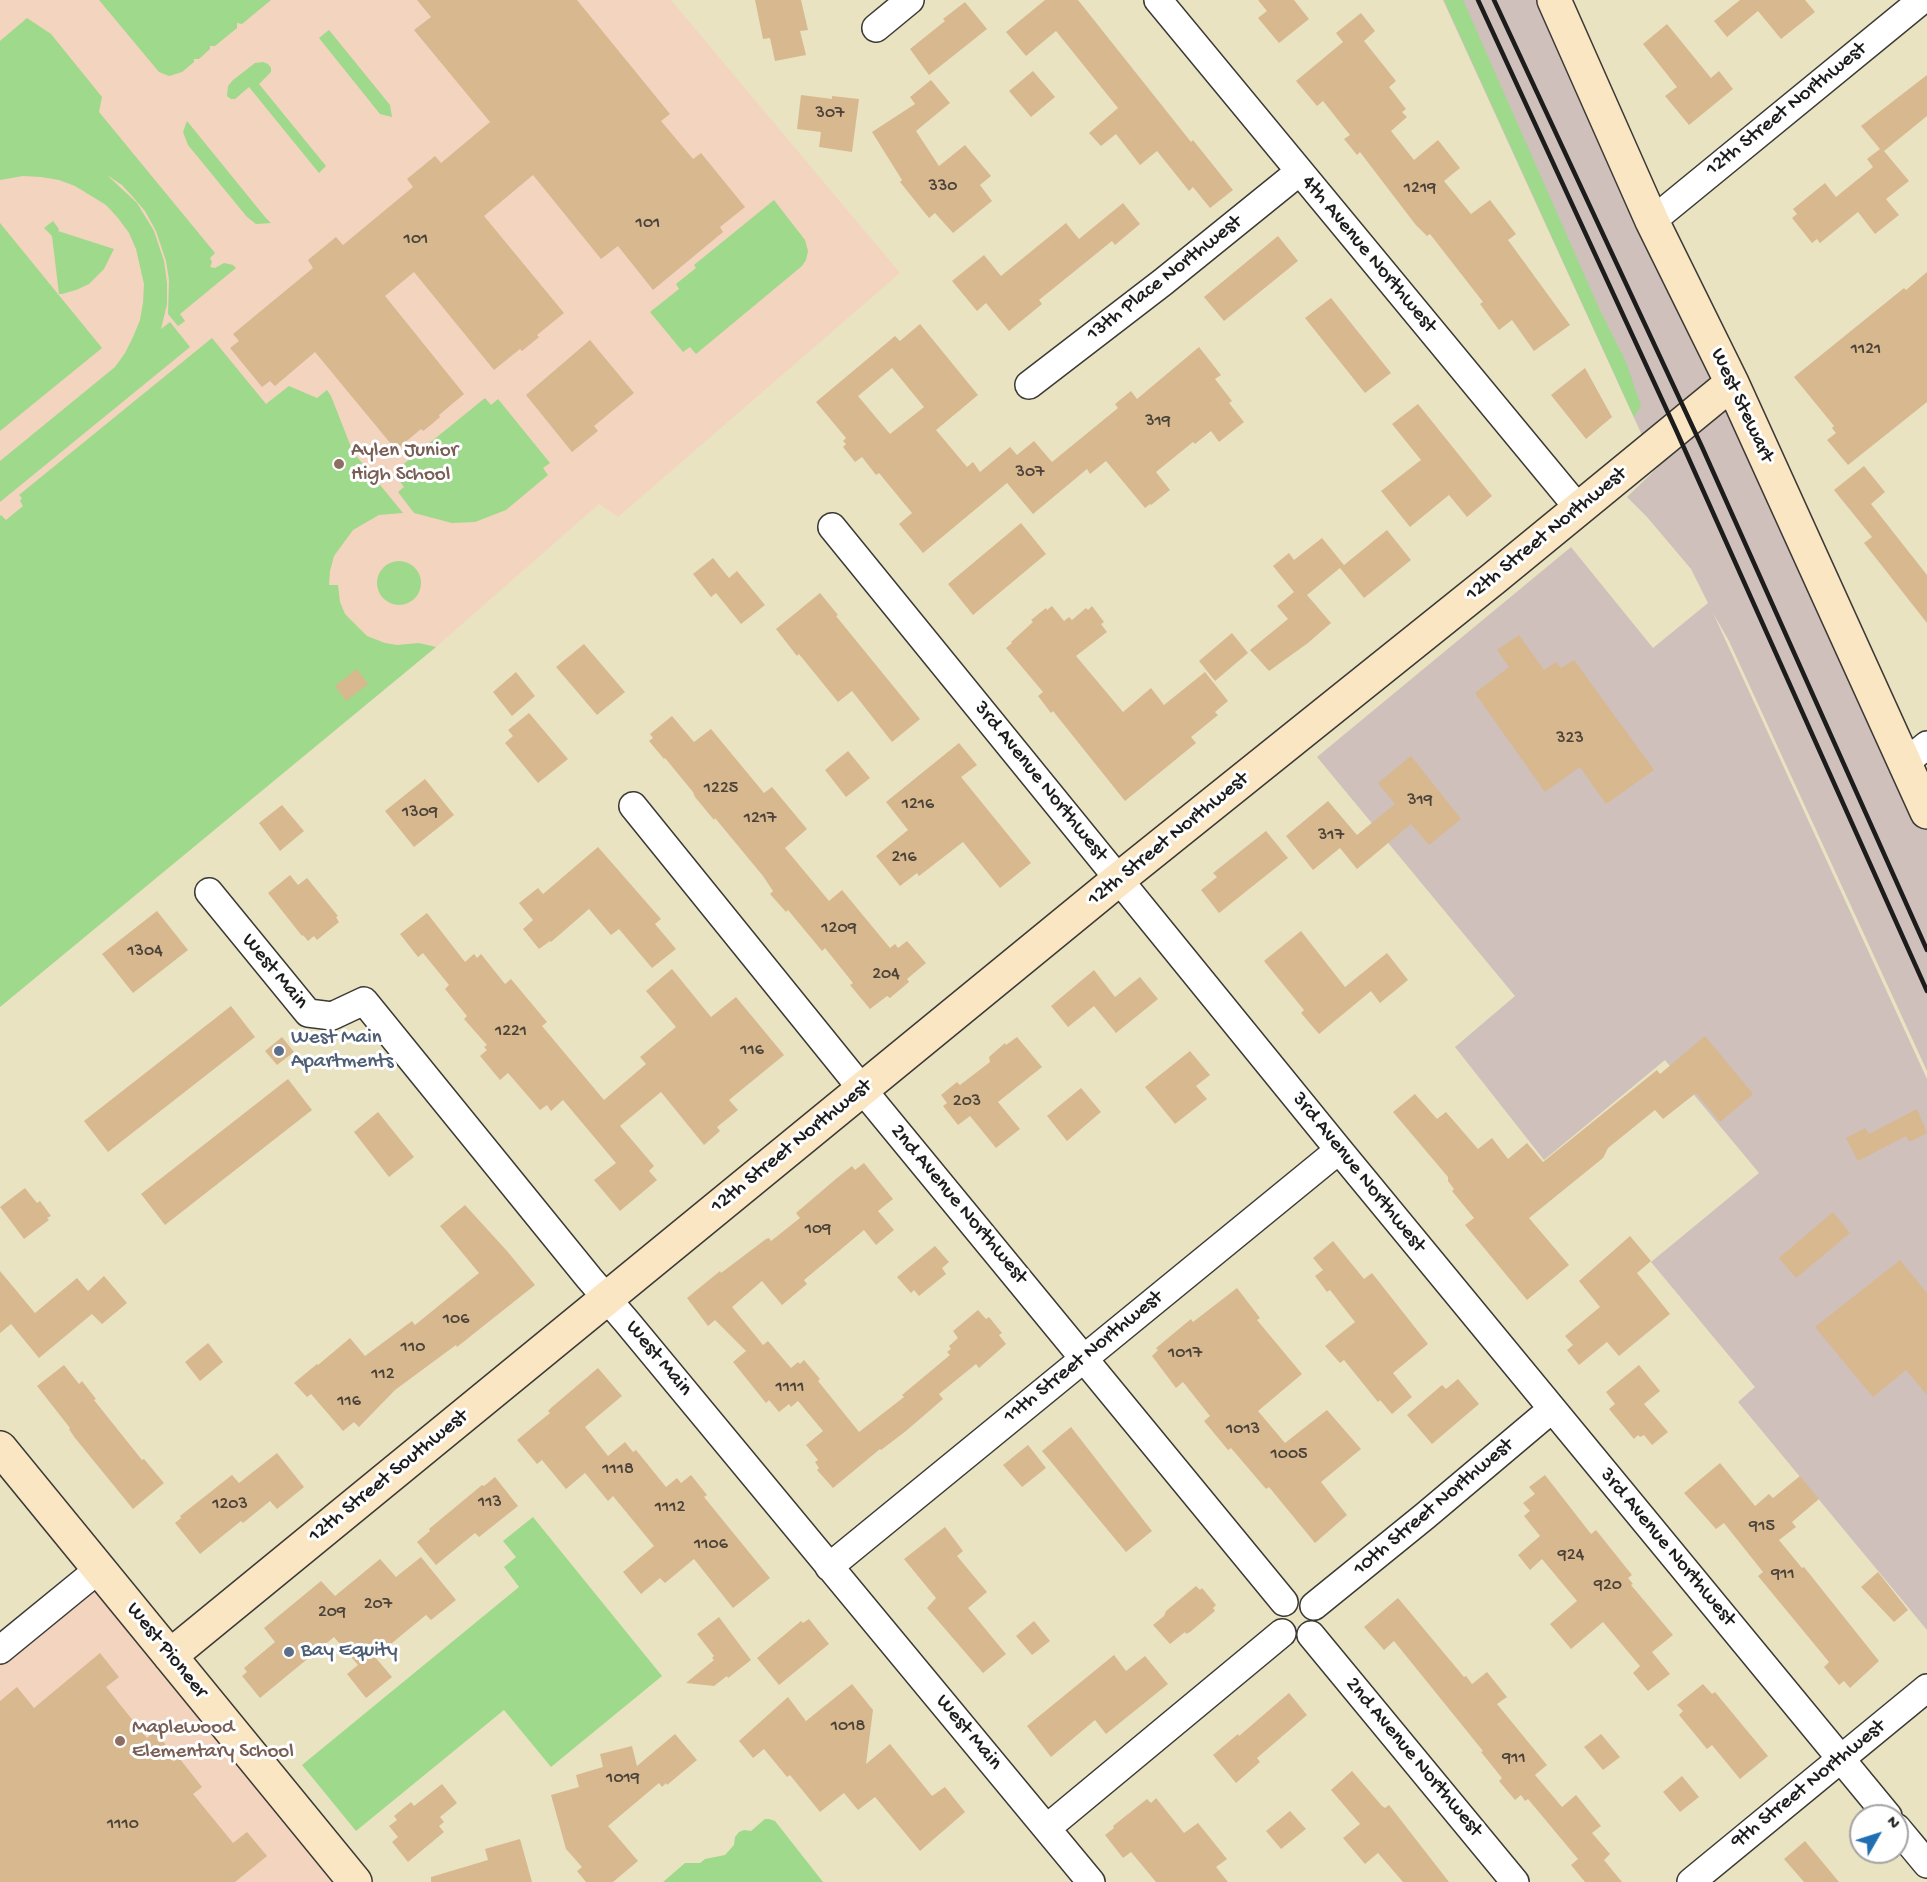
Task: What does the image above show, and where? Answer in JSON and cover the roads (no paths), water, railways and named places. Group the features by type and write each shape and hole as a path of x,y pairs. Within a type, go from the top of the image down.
{"street":[{"path":"876,28 910,0"},
{"name":"4th Avenue Northwest","path":"1158,0 1579,509"},
{"name":"12th Street Northwest","path":"1652,221 1922,0"},
{"name":"West Stewart","path":"1556,1 1652,221 1916,754 1927,812"},
{"name":"13th Place Northwest","path":"1029,385 1163,282 1299,172"},
{"name":"12th Street Northwest","path":"608,1299 1119,879 1732,383"},
{"name":"3rd Avenue Northwest","path":"831,528 1339,1150 1878,1804"},
{"name":"2nd Avenue Northwest","path":"633,806 862,1089 1284,1602"},
{"name":"West Main","path":"209,892 308,1013 332,1016 364,1001 582,1270 1091,1882"},
{"name":"11th Street Northwest","path":"830,1567 1339,1150"},
{"name":"12th Street Southwest","path":"170,1656 608,1299"},
{"name":"10th Street Northwest","path":"1314,1606 1552,1409"},
{"name":"West Pioneer","path":"0,1448 355,1882"},
{"path":"0,1650 99,1569"},
{"path":"1298,1598 1307,1600 1314,1606 1318,1614 1318,1623 1311,1635 1304,1639 1288,1638 1277,1626 1276,1617 1284,1602 1298,1598"},
{"path":"1047,1828 1282,1633"},
{"name":"2nd Avenue Northwest","path":"1311,1635 1515,1882"},
{"name":"9th Street Northwest","path":"1691,1882 1927,1688"},
{"path":"1909,1842 1927,1864"}],"railway":[{"path":"1478,0 1676,430 1927,991"},
{"path":"1494,0 1702,447 1927,950"}],"place":[{"name":"Aylen Junior High School","path":"339,464"},
{"name":"West Main Apartments","path":"279,1051"},
{"name":"Bay Equity","path":"289,1652"},
{"name":"Maplewood Elementary School","path":"120,1741"}]}
